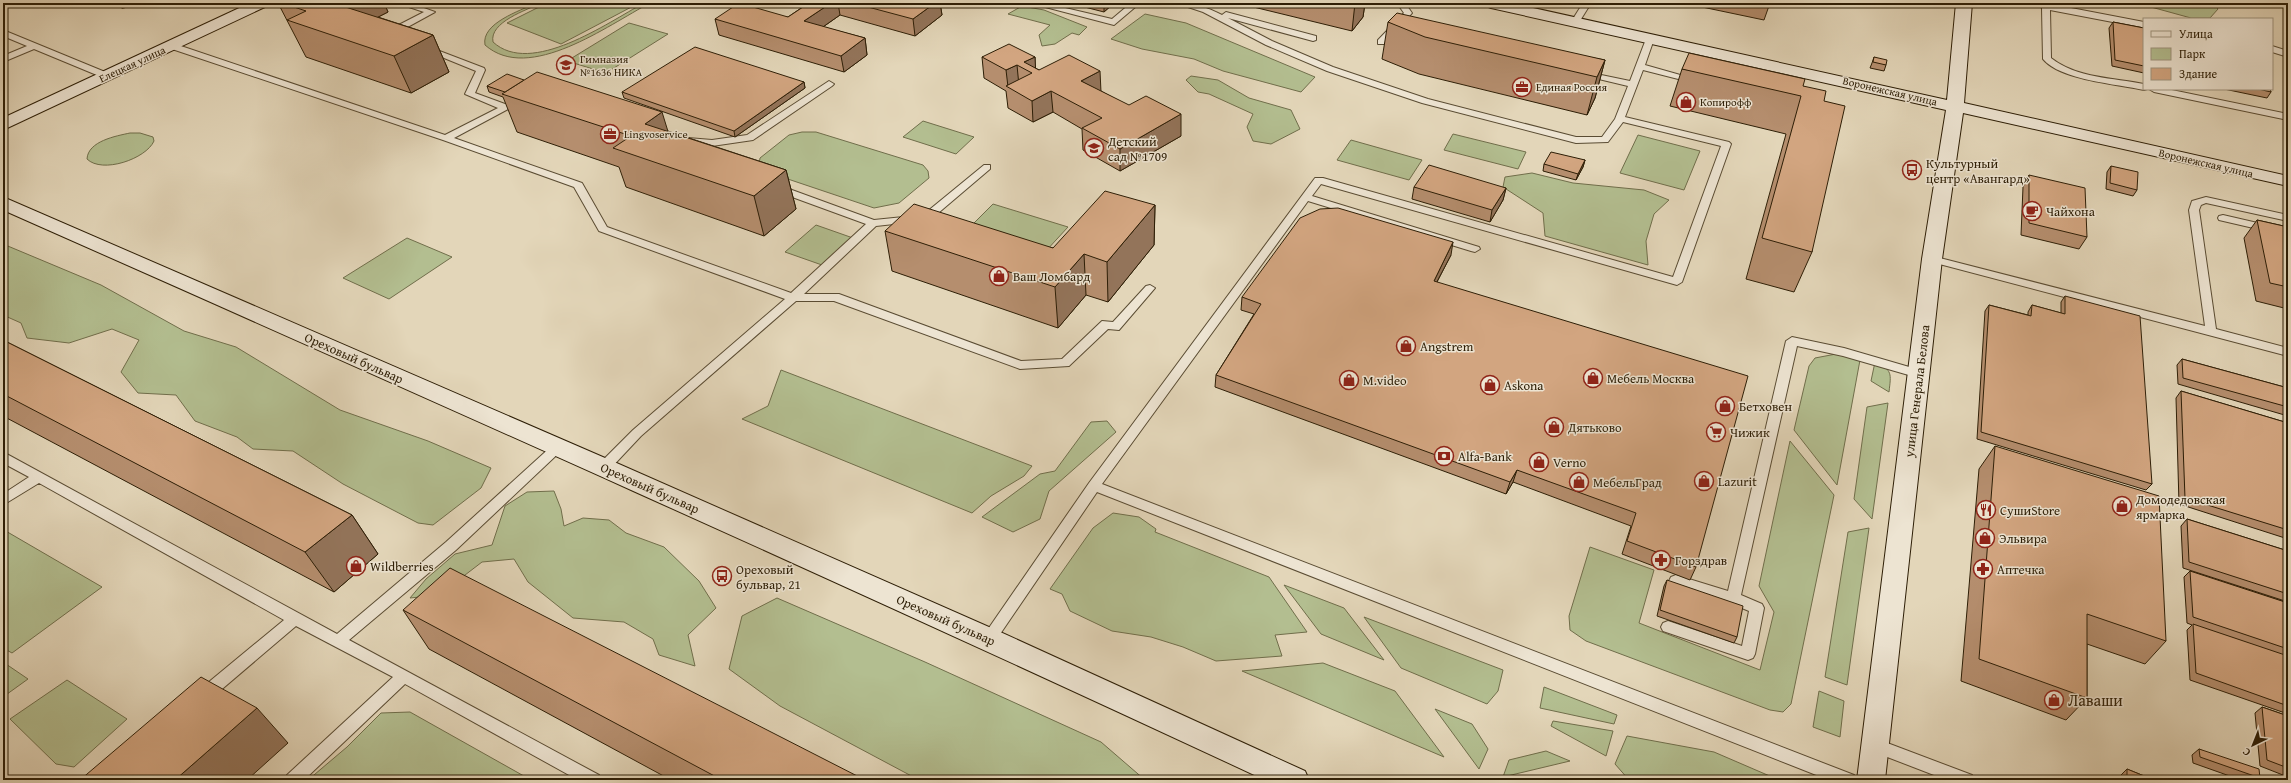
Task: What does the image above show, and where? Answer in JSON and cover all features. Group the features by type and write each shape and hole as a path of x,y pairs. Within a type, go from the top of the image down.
{"street":[{"name":"Елецкая улица","path":"3,125 262,3"},
{"name":"Воронежская улица","path":"1491,3 2288,181"},
{"name":"улица Генерала Белова","path":"1871,780 1932,259 1955,106 1964,3"},
{"name":"Ореховый бульвар","path":"3,203 604,467 988,639 1294,780"}],"lane":[{"path":"400,40 385,35 431,12 401,3"},
{"path":"1034,3 1114,22 1136,3"},
{"path":"1180,3 1313,38"},
{"path":"1381,42 1408,13 1401,3"},
{"path":"1575,22 1587,3"},
{"path":"2143,25 2042,5 2047,59 2052,65 2065,70 2143,87"},
{"path":"1206,10 1269,43 1330,69 1432,103 1576,140 1605,140 1610,135 1620,118 1650,39"},
{"path":"3,33 107,76"},
{"path":"3,58 34,46"},
{"path":"172,46 446,138 578,186 603,229 793,298 835,297 1020,365 1065,363 1106,324 1115,327 1150,288"},
{"path":"415,46 481,70 470,94 505,107"},
{"path":"2273,49 2288,54"},
{"path":"1639,66 1707,83"},
{"path":"1579,72 1632,84"},
{"path":"707,154 684,139 712,143 750,138 829,84"},
{"path":"2159,90 2288,117"},
{"path":"446,138 505,107 531,96"},
{"path":"988,639 1094,486 1319,180 1677,282 1726,144 1620,118"},
{"path":"926,218 987,167"},
{"path":"770,186 873,223 926,218 941,223"},
{"path":"1306,197 1475,249"},
{"path":"2211,332 2194,210 2196,203 2206,200 2288,218"},
{"path":"2223,218 2288,233"},
{"path":"604,467 637,433 793,298 873,223"},
{"path":"1932,259 2288,352"},
{"path":"1733,598 1743,561 1792,341 1844,352 1919,374"},
{"path":"338,641 451,546 558,447"},
{"path":"3,457 295,619 404,676 593,780"},
{"path":"3,500 39,477"},
{"path":"1094,486 1848,780"},
{"path":"1668,627 1748,654 1757,608 1733,598 1676,581"},
{"path":"193,705 295,619"},
{"path":"293,780 404,676"},
{"path":"1874,745 1966,780"}],"green space":[{"path":"536,3 541,3 510,18 497,28 493,35 493,42 509,51 527,53 548,50 569,43 590,33 644,3 650,3 591,36 568,47 545,55 523,58 503,55 485,45 485,37 495,24"},
{"path":"547,3 639,3 561,44 507,23"},
{"path":"2157,3 2215,5 2218,9 2210,18 2191,18 2151,7"},
{"path":"1022,6 1044,10 1087,27 1079,35 1072,33 1055,44 1042,46 1039,35 1050,25 1008,14"},
{"path":"1145,14 1186,23 1315,77 1301,92 1223,71 1194,59 1142,49 1111,39"},
{"path":"629,23 668,34 606,73 567,61"},
{"path":"1191,76 1218,80 1249,98 1291,110 1300,129 1271,144 1253,141 1247,127 1253,114 1209,94 1198,92 1186,80"},
{"path":"923,121 974,137 956,154 903,137"},
{"path":"802,132 816,132 923,165 928,171 929,178 899,203 874,208 764,171 759,165 760,158 789,135"},
{"path":"130,133 140,133 153,137 154,141 142,154 133,159 113,165 94,163 87,159 92,148 97,144 104,140"},
{"path":"1453,134 1526,152 1518,169 1444,150"},
{"path":"1638,135 1700,151 1684,190 1620,173"},
{"path":"1351,140 1422,160 1409,180 1337,160"},
{"path":"1532,173 1573,183 1644,190 1669,200 1654,214 1646,241 1648,265 1545,236 1543,213 1503,187 1505,177"},
{"path":"993,204 1068,227 1045,252 969,228"},
{"path":"816,225 853,238 822,265 785,252"},
{"path":"407,238 452,257 389,299 343,278"},
{"path":"3,244 101,285 184,331 236,347 340,410 428,441 491,468 481,488 433,525 418,523 343,484 293,451 253,449 237,437 195,421 176,395 138,393 121,372 139,340 112,329 69,343 27,338 21,323 3,315"},
{"path":"1836,354 1860,360 1837,485 1794,430 1809,366 1815,358"},
{"path":"1875,362 1888,370 1890,373 1889,392 1871,381"},
{"path":"781,370 1032,466 1024,476 991,496 972,513 742,419 768,406"},
{"path":"1888,403 1872,519 1854,499 1867,407"},
{"path":"1107,421 1116,432 1049,491 1040,519 1013,532 982,517 1040,474 1055,471 1091,422"},
{"path":"1790,441 1834,495 1791,704 1783,712 1770,710 1586,641 1570,630 1569,616 1590,547 1654,570 1639,623 1760,670 1774,612 1759,586"},
{"path":"554,491 561,509 564,526 583,518 609,520 626,533 664,547 699,581 716,608 688,635 695,666 659,655 653,639 624,622 573,618 528,582 514,559 482,562 439,595 410,598 426,579 455,554 492,545 505,506 527,492"},
{"path":"1113,513 1139,517 1156,529 1155,532 1269,577 1307,632 1275,635 1282,656 1216,661 1183,647 1151,637 1112,631 1070,611 1062,594 1050,589 1093,528"},
{"path":"1869,528 1847,685 1825,677 1848,532"},
{"path":"4,530 102,587 12,653 3,648"},
{"path":"1284,585 1344,608 1384,660 1321,634"},
{"path":"777,598 925,662 1101,742 1145,780 919,780 780,706 729,669 742,616"},
{"path":"1364,617 1503,670 1498,691 1487,704 1401,668"},
{"path":"3,662 28,679 3,697"},
{"path":"1323,663 1395,691 1444,757 1242,671"},
{"path":"67,680 127,719 74,767 56,764 10,719"},
{"path":"1544,687 1617,715 1614,724 1540,708"},
{"path":"1819,691 1844,701 1840,737 1813,727"},
{"path":"1435,709 1472,724 1488,749 1479,769"},
{"path":"410,712 531,780 308,780 347,747 381,713"},
{"path":"1553,721 1613,731 1606,756 1551,726"},
{"path":"1627,736 1714,752 1779,780 1629,780 1615,764"},
{"path":"1546,751 1570,761 1503,777 1509,760"}],"building":[{"path":"282,3 333,3 433,35 394,56 287,20 306,11"},
{"path":"739,3 788,17 809,3 831,3 804,21 865,38 841,56 715,19"},
{"path":"853,3 935,3 913,19"},
{"path":"1397,13 1605,60 1597,77 1425,37 1388,22"},
{"path":"2113,22 2143,28 2143,66 2115,60"},
{"path":"1009,44 1035,57 1024,62 1039,70 1069,55 1100,71 1081,81 1129,105 1146,96 1181,114 1120,149 1082,128 1102,118 1051,91 1032,101 1006,86 1032,73 1017,65 1006,70 982,57"},
{"path":"695,47 804,82 734,131 622,92"},
{"path":"1689,53 1805,79 1803,86 1826,91 1824,101 1845,106 1812,252 1762,238 1801,96 1682,69"},
{"path":"1874,57 1887,60 1886,65 1873,62"},
{"path":"537,72 662,112 645,124 786,170 754,196 613,148 631,136 502,94"},
{"path":"507,74 524,80 505,92 487,86"},
{"path":"1551,152 1585,160 1578,174 1544,164"},
{"path":"1429,165 1506,188 1492,210 1414,187"},
{"path":"2111,166 2138,172 2137,190 2110,183"},
{"path":"2029,175 2085,188 2087,237 2029,223"},
{"path":"1105,191 1155,205 1107,262 1084,254 1055,287 885,231 914,204 1053,248"},
{"path":"1338,208 1453,242 1434,281 1748,376 1696,567 1627,541 1636,513 1517,470 1510,482 1216,375 1261,304 1242,297 1300,218 1320,209"},
{"path":"2257,220 2288,227 2288,287 2270,283"},
{"path":"2065,296 2140,316 2152,484 1981,432 1989,305 2031,316 2032,305 2065,314"},
{"path":"3,340 352,515 305,552 3,394"},
{"path":"2182,359 2288,388 2288,407 2183,378"},
{"path":"2181,391 2288,423 2288,530 2185,498"},
{"path":"1995,446 2159,496 2166,641 2087,614 2087,698 1979,659"},
{"path":"2187,519 2288,551 2288,594 2189,562"},
{"path":"450,568 865,780 722,780 403,610"},
{"path":"2190,571 2288,603 2288,649 2193,617"},
{"path":"1667,580 1743,606 1737,637 1660,610"},
{"path":"2193,624 2288,656 2288,706 2196,673"},
{"path":"201,677 257,708 175,780 80,780"},
{"path":"2262,707 2288,716 2288,768 2267,760"},
{"path":"2199,749 2259,769 2260,778 2200,757"},
{"path":"2127,769 2154,780 2127,780"}],"place":[{"name":"Гимназия №1636 НИКА","path":"566,65"},
{"name":"Единая Россия","path":"1522,87"},
{"name":"Копирофф","path":"1686,102"},
{"name":"Lingvoservice","path":"610,134"},
{"name":"Детский сад №1709","path":"1094,148"},
{"name":"Культурный центр «Авангард»","path":"1912,170"},
{"name":"Чайхона","path":"2032,211"},
{"name":"Ваш Ломбард","path":"999,276"},
{"name":"Angstrem","path":"1406,346"},
{"name":"Мебель Москва","path":"1593,378"},
{"name":"M.video","path":"1349,380"},
{"name":"Askona","path":"1490,385"},
{"name":"Бетховен","path":"1725,406"},
{"name":"Дятьково","path":"1554,427"},
{"name":"Чижик","path":"1716,432"},
{"name":"Alfa-Bank","path":"1444,456"},
{"name":"Verno","path":"1539,462"},
{"name":"Lazurit","path":"1704,481"},
{"name":"МебельГрад","path":"1579,482"},
{"name":"Домодедовская ярмарка","path":"2122,506"},
{"name":"СушиStore","path":"1986,510"},
{"name":"Эльвира","path":"1985,538"},
{"name":"Горздрав","path":"1661,560"},
{"name":"Wildberries","path":"356,566"},
{"name":"Аптечка","path":"1983,569"},
{"name":"Ореховый бульвар, 21","path":"722,576"},
{"name":"Лаваши","path":"2054,700"}]}
